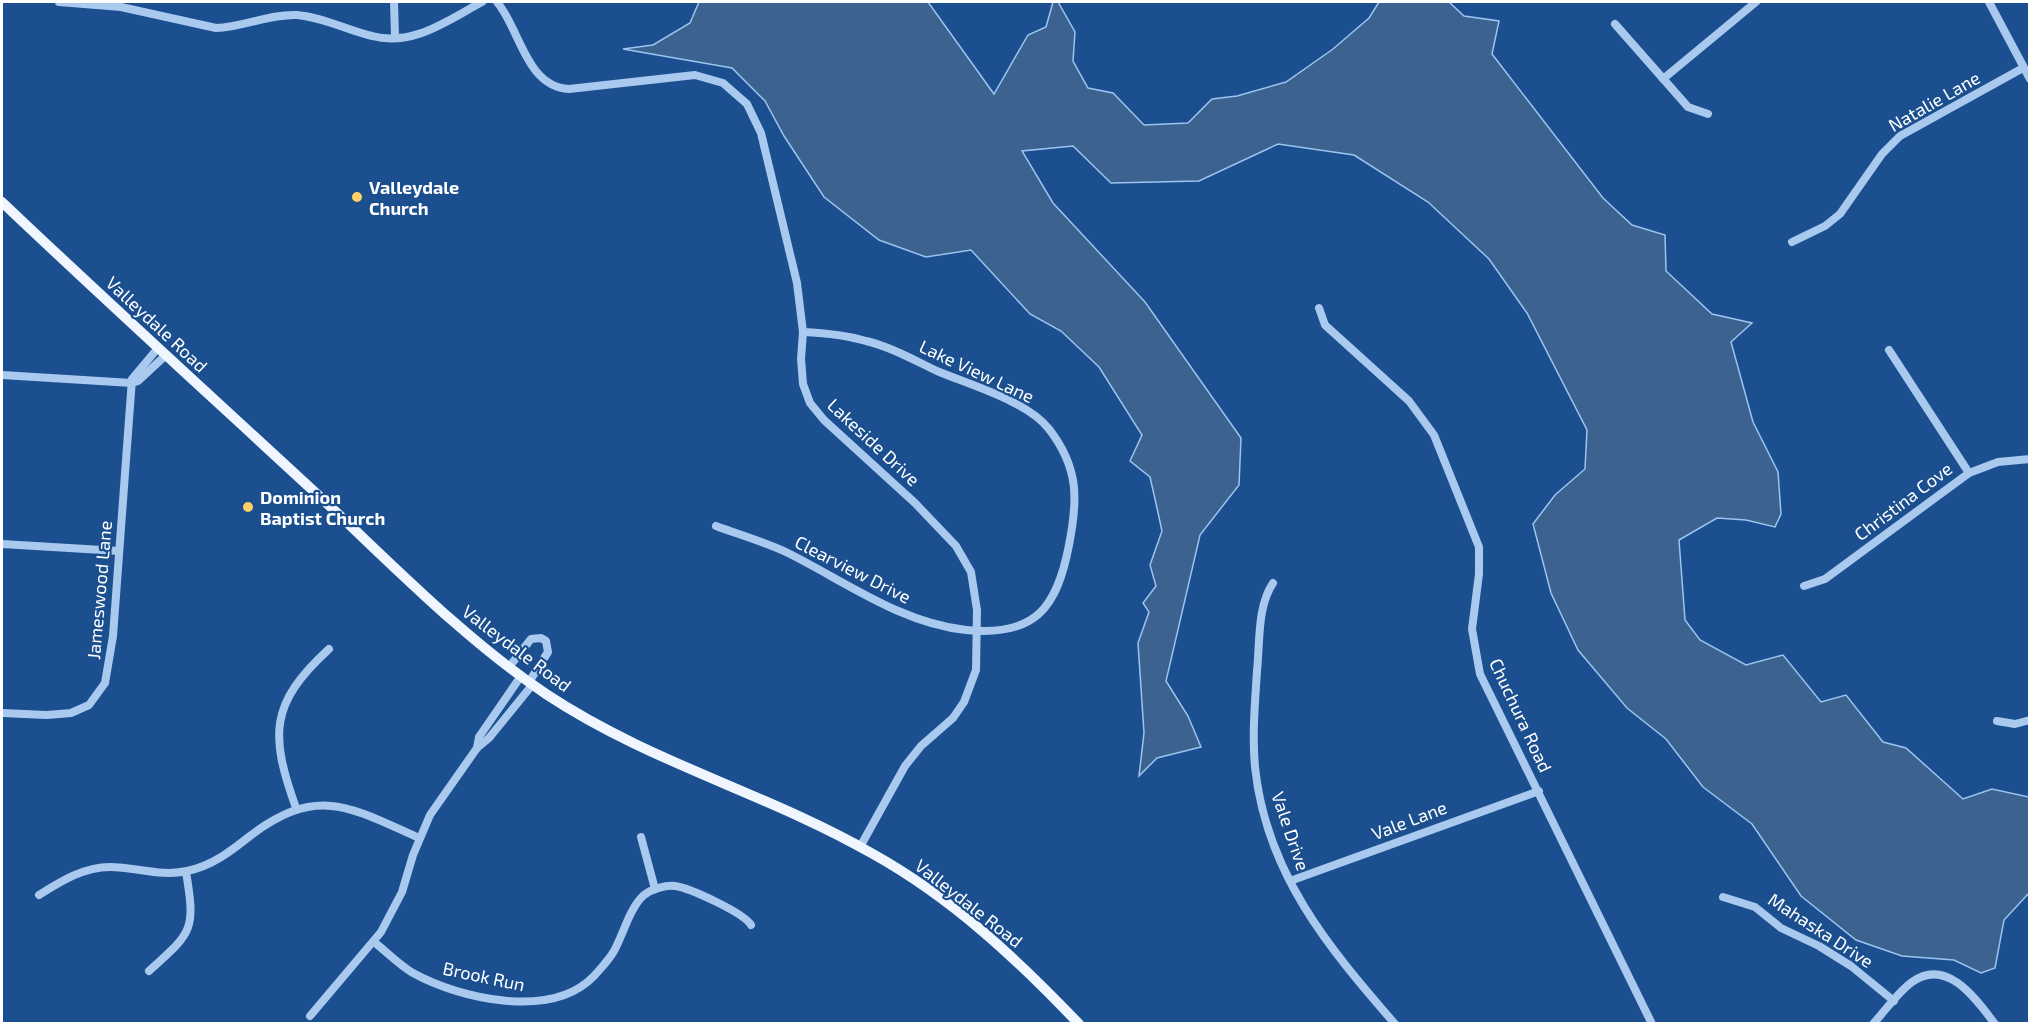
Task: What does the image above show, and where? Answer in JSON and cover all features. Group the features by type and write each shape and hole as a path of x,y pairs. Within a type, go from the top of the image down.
{"main road":[{"name":"Valleydale Road","path":"2,201 461,628 509,667 608,731 652,754 860,847 919,882 986,932 1079,1023"}],"street":[{"path":"59,2 121,7 216,28 231,27 281,15 308,16 373,37 395,38 421,35 482,2"},
{"path":"394,2 395,38"},
{"name":"Lakeside Drive","path":"497,2 512,22 534,69 555,86 578,88 689,75 714,80 741,96 754,114 761,134 796,277 803,332 801,374 810,404 824,420 915,503 956,546 971,572 978,630 976,670 964,702 953,718 921,746 905,766 860,847"},
{"path":"1664,79 1756,2"},
{"path":"1989,2 2030,79"},
{"path":"1615,24 1688,107 1708,114"},
{"name":"Natalie Lane","path":"1792,242 1825,226 1840,214 1882,154 1900,136 2023,68"},
{"name":"Chuchura Road","path":"1319,308 1325,325 1409,401 1434,435 1479,547 1480,567 1472,629 1480,674 1652,1023"},
{"name":"Lake View Lane","path":"803,332 869,341 976,387 1034,416 1048,427 1065,453 1077,498 1060,585 1044,609 1027,622 1000,630 978,630"},
{"path":"1889,350 1968,473"},
{"name":"Jameswood Lane","path":"2,713 71,714 89,705 100,692 110,663 132,383 134,374 162,351"},
{"path":"2,375 132,383"},
{"name":"Christina Cove","path":"1804,586 1825,579 1968,473 1998,462 2030,459"},
{"name":"Clearview Drive","path":"716,526 787,553 920,620 945,627 978,630"},
{"path":"2,544 119,551"},
{"name":"Vale Drive","path":"1273,583 1264,600 1255,706 1255,758 1263,813 1290,881 1308,918 1395,1023"},
{"path":"310,1016 374,942 402,892 419,838 430,815 477,748 489,738 548,652 546,641 541,638 531,639 509,667"},
{"path":"296,808 280,759 280,717 295,685 329,649"},
{"path":"477,748 479,737 528,681"},
{"path":"1996,721 2015,724 2030,720"},
{"name":"Vale Lane","path":"1290,881 1539,791"},
{"path":"39,895 73,875 102,867 165,873 186,872 222,857 270,821 296,808 327,806 345,808 419,838"},
{"path":"641,837 655,890 673,886 690,891 740,915 751,925"},
{"path":"149,971 177,947 187,933 192,909 186,872"},
{"name":"Brook Run","path":"374,942 407,970 438,984 513,1002 543,1002 575,990 592,978 611,956 642,897 655,890"},
{"name":"Mahaska Drive","path":"1723,897 1755,907 1781,928 1819,946 1851,966 1894,1001"},
{"path":"1873,1023 1919,978 1929,975 1946,976 1965,988 1995,1023"}],"water":[{"path":"699,2 928,2 994,94 1028,35 1046,27 1053,2 1058,2 1075,32 1073,61 1088,88 1113,93 1144,125 1188,123 1212,99 1237,96 1286,82 1333,49 1369,18 1379,2 1449,2 1464,16 1499,21 1492,54 1603,198 1632,225 1665,235 1666,271 1712,314 1752,323 1731,342 1753,422 1778,472 1781,514 1775,527 1746,520 1717,518 1679,540 1685,620 1700,640 1746,665 1783,655 1821,702 1846,695 1883,742 1906,748 1963,799 1992,789 2029,797 2029,893 2004,920 1995,968 1981,973 1954,960 1902,956 1856,940 1801,896 1752,824 1703,787 1666,739 1627,708 1578,650 1551,593 1533,524 1555,495 1585,469 1587,430 1527,313 1489,259 1428,202 1354,155 1278,144 1199,181 1111,183 1073,146 1022,151 1053,203 1145,302 1241,438 1239,485 1200,535 1166,681 1188,716 1201,747 1157,758 1139,776 1144,733 1138,643 1149,612 1143,603 1156,586 1150,565 1162,531 1150,477 1130,461 1142,435 1099,367 1061,331 1030,314 971,250 926,257 879,240 824,197 784,136 765,101 732,68 623,49 653,45 690,23"}],"place":[{"name":"Valleydale Church","path":"357,197"},
{"name":"Dominion Baptist Church","path":"248,507"}]}
